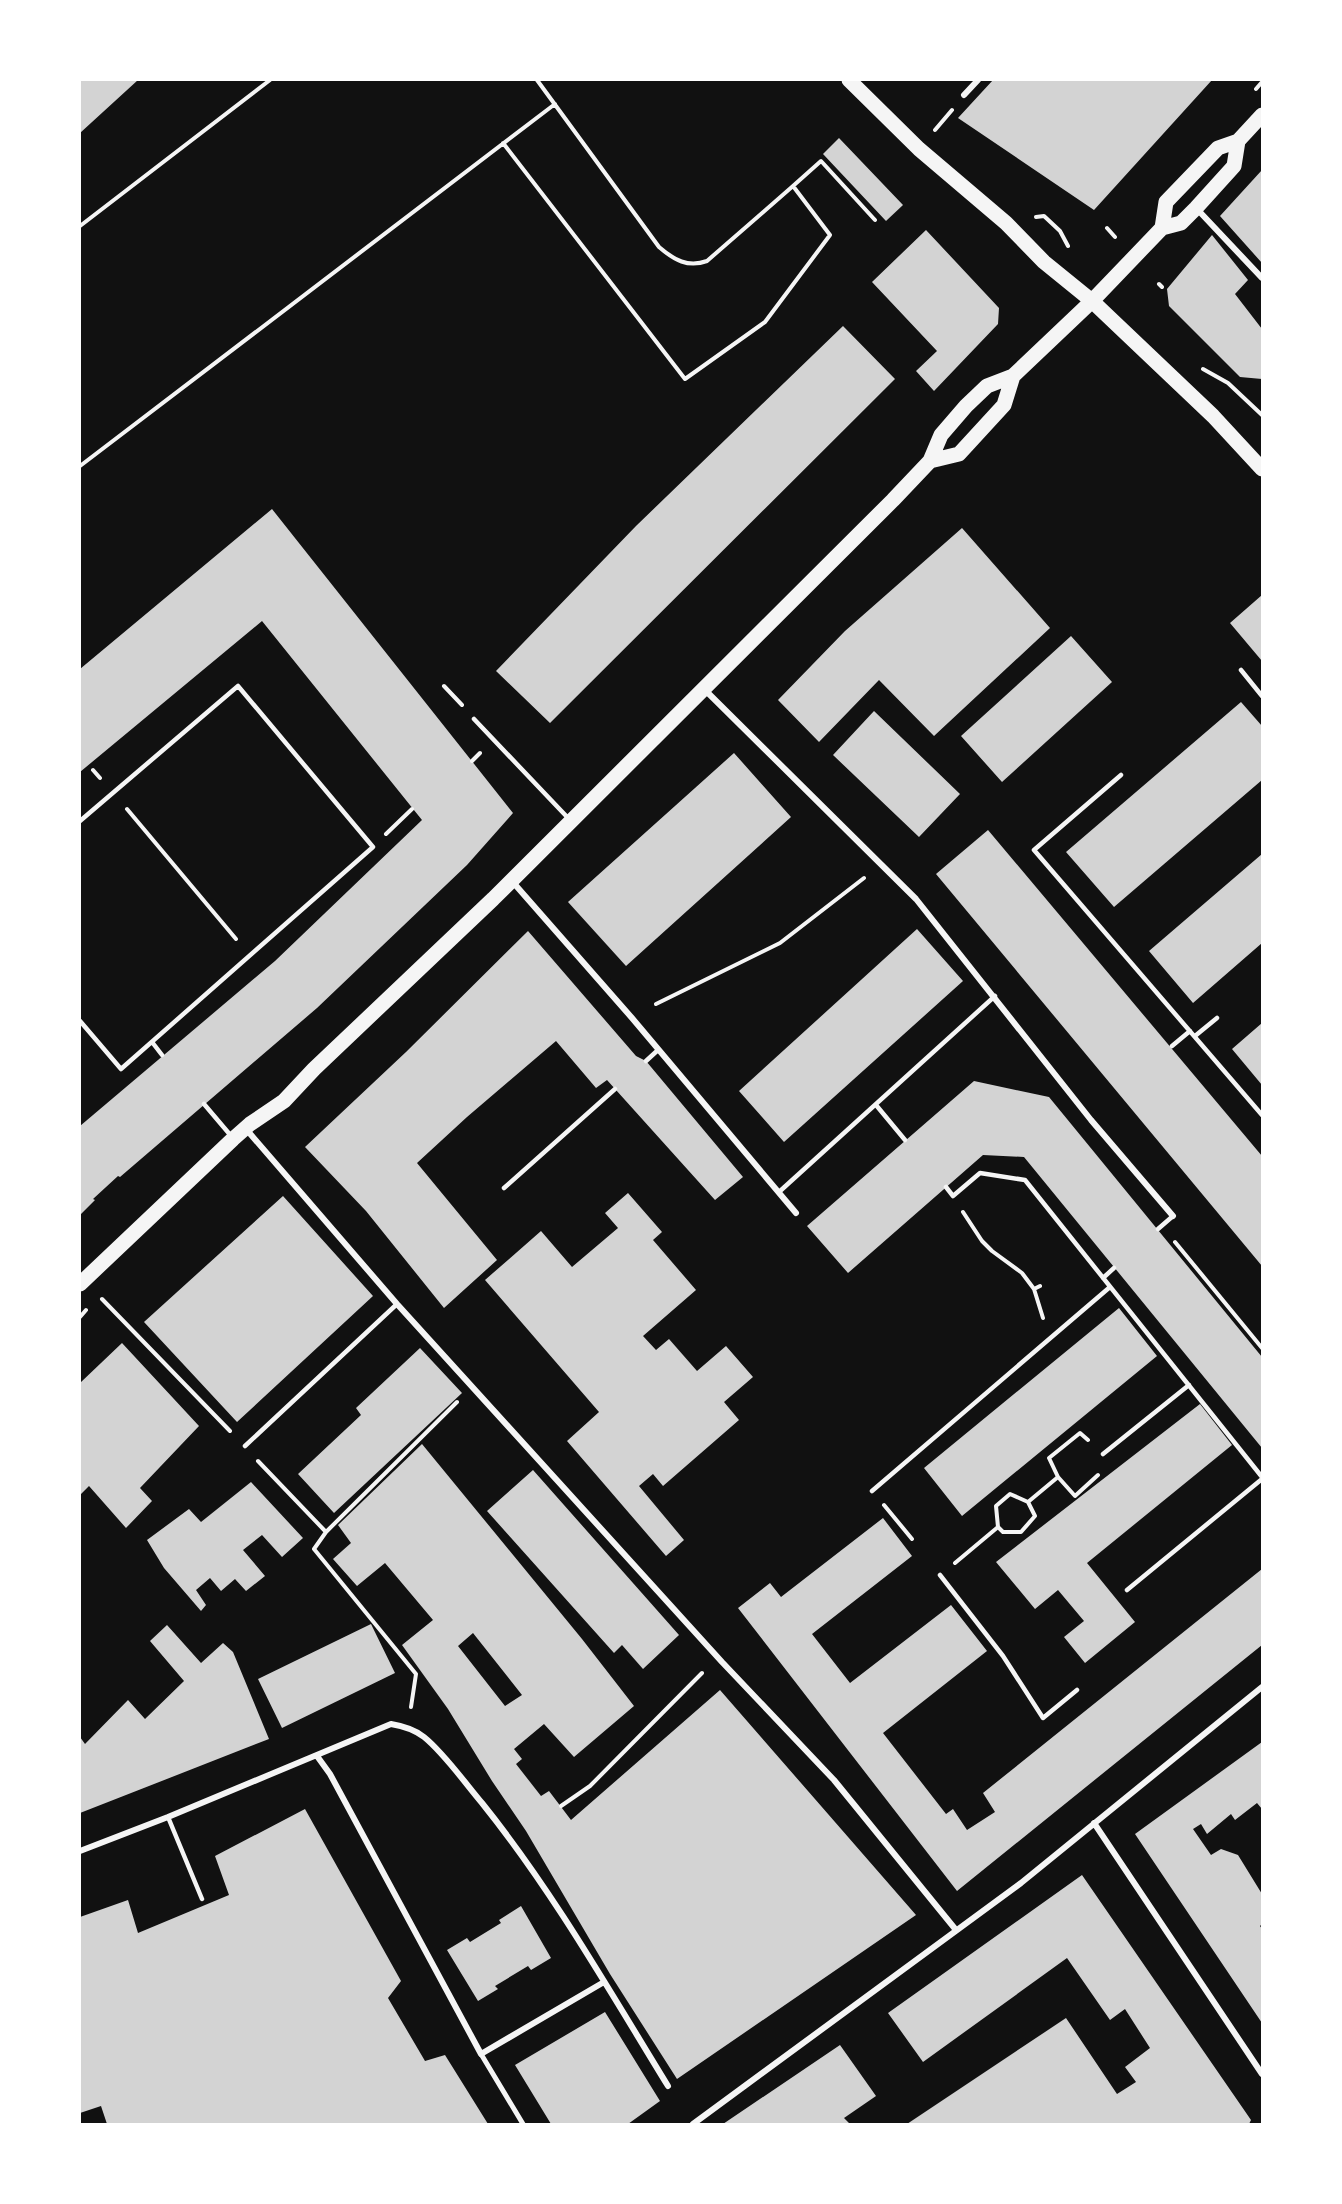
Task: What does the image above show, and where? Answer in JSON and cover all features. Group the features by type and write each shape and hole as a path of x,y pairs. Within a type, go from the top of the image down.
{"main road":[{"path":"849,80 919,148 1006,223 1044,262 1092,301 1213,416 1263,469"},
{"path":"1162,228 1166,202 1218,148 1238,141 1263,116"},
{"path":"80,1284 233,1139 284,1101 314,1069 511,880 893,500 930,461 941,435 966,405 987,386 1013,376 1092,301 1162,228 1181,223 1234,166 1238,141"},
{"path":"930,461 959,454 1004,405 1013,376"}],"street":[{"path":"964,95 978,80"},
{"path":"1196,208 1263,278"},
{"path":"704,688 916,899 1091,1120 1173,1215"},
{"path":"511,880 796,1213"},
{"path":"246,1128 397,1304 722,1662 834,1780 956,1930"},
{"path":"693,2124 1021,1883 1263,1687"},
{"path":"80,1851 318,1756 391,1724 408,1727 425,1738 463,1779 512,1841 604,1982 668,2086"},
{"path":"318,1756 481,2054 523,2124"},
{"path":"1094,1823 1263,2074"},
{"path":"481,2054 604,1982"}],"lane":[{"path":"1241,670 1263,696"},
{"path":"80,821 238,686 373,847 121,1069 80,1021"},
{"path":"474,719 570,821"},
{"path":"1121,775 1034,850 1263,1115"},
{"path":"779,1192 995,996"},
{"path":"1195,1036 1217,1018"},
{"path":"1172,1046 1190,1031"},
{"path":"152,1042 162,1055"},
{"path":"646,1061 658,1050"},
{"path":"504,1188 615,1089"},
{"path":"204,1104 233,1139"},
{"path":"876,1106 905,1140"},
{"path":"946,1187 953,1196 980,1173 1025,1180 1263,1478 1127,1590"},
{"path":"1160,1227 1173,1215"},
{"path":"1103,1278 1114,1268"},
{"path":"872,1491 1110,1287"},
{"path":"245,1446 397,1304"},
{"path":"1103,1454 1190,1384"},
{"path":"940,1575 1003,1656 1043,1718 1077,1690"},
{"path":"168,1817 201,1899"}],"path":[{"path":"80,226 270,80"},
{"path":"537,80 659,247 670,257 683,263 696,265 707,261 821,161 875,220"},
{"path":"919,148 964,95"},
{"path":"80,466 555,104"},
{"path":"503,143 685,379 765,322 830,235 793,186"},
{"path":"1107,228 1115,237"},
{"path":"444,686 462,705"},
{"path":"93,770 250,956"},
{"path":"373,847 412,809"},
{"path":"656,1004 780,943 871,872"},
{"path":"961,1209 982,1241 1022,1273 1034,1289 1045,1328"},
{"path":"1160,1227 1263,1348"},
{"path":"1034,1289 1040,1286"},
{"path":"100,1298 326,1532"},
{"path":"408,1727 416,1674 314,1549 326,1532 465,1394"},
{"path":"1080,1433 1103,1454 1111,1464 1075,1496 1058,1477 1049,1458 1080,1433"},
{"path":"1028,1502 1058,1477"},
{"path":"872,1491 912,1539"},
{"path":"1010,1494 1028,1502 1035,1516 1021,1532 1003,1532 998,1527 996,1506 1010,1494"},
{"path":"940,1575 998,1527"},
{"path":"561,1806 590,1786 703,1672"}],"building":[{"path":"80,80 138,80 80,133"},
{"path":"993,80 1212,80 1094,210 958,118"},
{"path":"839,138 903,205 886,221 823,154"},
{"path":"1262,170 1262,263 1220,216"},
{"path":"926,230 999,308 998,324 934,391 916,371 937,351 872,282"},
{"path":"1212,235 1248,280 1235,294 1262,329 1262,379 1240,377 1169,306 1167,289"},
{"path":"843,326 895,379 550,723 496,671 636,526"},
{"path":"272,509 513,813 467,865 317,1008 120,1177 118,1176 93,1199 95,1200 80,1215 80,1126 275,961 422,820 262,621 80,772 80,669"},
{"path":"962,528 1050,628 934,736 879,680 819,742 778,700 845,631"},
{"path":"1262,595 1262,661 1230,623"},
{"path":"1071,636 1112,682 1002,782 961,736"},
{"path":"1241,702 1262,726 1262,780 1114,907 1066,852"},
{"path":"874,711 960,794 919,837 833,755"},
{"path":"734,753 791,817 626,966 568,902"},
{"path":"988,830 1262,1156 1262,1266 936,874"},
{"path":"1262,854 1262,943 1193,1003 1149,951"},
{"path":"917,929 963,981 784,1142 739,1091"},
{"path":"528,931 636,1056 646,1061 743,1177 715,1200 607,1080 596,1088 556,1041 417,1163 497,1260 444,1308 366,1211 305,1147 406,1052"},
{"path":"1262,1023 1262,1085 1232,1049"},
{"path":"974,1081 1049,1097 1262,1357 1262,1448 1024,1157 983,1155 848,1273 807,1226"},
{"path":"628,1193 662,1232 653,1240 696,1290 643,1336 656,1350 669,1339 697,1371 726,1346 753,1377 724,1402 739,1420 663,1486 653,1474 639,1486 684,1540 666,1556 567,1441 599,1412 485,1280 541,1231 572,1267 618,1228 605,1213"},
{"path":"283,1196 373,1296 237,1422 144,1322"},
{"path":"1119,1308 1157,1356 962,1516 924,1468"},
{"path":"122,1343 199,1426 140,1488 152,1501 126,1528 89,1486 80,1495 80,1383"},
{"path":"420,1348 462,1393 334,1513 298,1474 361,1415 356,1408"},
{"path":"1200,1404 1232,1445 1087,1563 1135,1622 1085,1663 1064,1637 1084,1621 1058,1590 1035,1609 996,1562"},
{"path":"422,1444 582,1639 634,1706 574,1757 544,1724 514,1749 522,1759 516,1764 541,1796 549,1791 571,1820 720,1690 916,1915 677,2079 610,1974 526,1831 448,1709 402,1645 433,1620 385,1563 357,1586 333,1559 351,1543 338,1525","holes":["473,1633 522,1695 505,1706 458,1646"]},
{"path":"533,1470 679,1635 643,1669 622,1645 614,1653 487,1511"},
{"path":"251,1482 303,1538 282,1557 262,1535 243,1550 265,1576 246,1591 235,1579 221,1591 210,1578 196,1590 206,1605 201,1611 164,1568 147,1540 189,1509 201,1522"},
{"path":"883,1518 912,1556 812,1634 850,1683 951,1605 987,1651 883,1733 946,1814 953,1809 967,1830 995,1812 983,1793 1262,1569 1262,1645 957,1891 738,1608 770,1583 781,1597"},
{"path":"371,1624 395,1673 282,1728 258,1679"},
{"path":"167,1625 201,1663 223,1643 233,1652 269,1739 80,1813 80,1737 85,1744 128,1700 145,1719 184,1681 150,1641"},
{"path":"1262,1742 1262,1809 1257,1803 1235,1820 1231,1814 1207,1834 1201,1824 1193,1829 1211,1855 1221,1849 1238,1855 1262,1894 1262,1924 1260,1926 1262,1929 1262,2023 1135,1834"},
{"path":"305,1809 401,1981 388,1998 425,2061 445,2055 488,2124 107,2124 101,2106 80,2113 80,1917 128,1900 138,1933 229,1895 215,1856"},
{"path":"1082,1875 1251,2120 1249,2124 907,2124 1066,2018 1117,2094 1136,2082 1125,2067 1150,2048 1125,2009 1110,2020 1067,1958 923,2062 888,2013"},
{"path":"521,1906 551,1958 531,1970 528,1966 495,1986 498,1989 478,2001 447,1950 467,1938 470,1942 501,1923 499,1920"},
{"path":"605,2012 660,2101 628,2124 551,2124 515,2065"},
{"path":"840,2045 876,2096 844,2118 850,2124 723,2124"}]}
